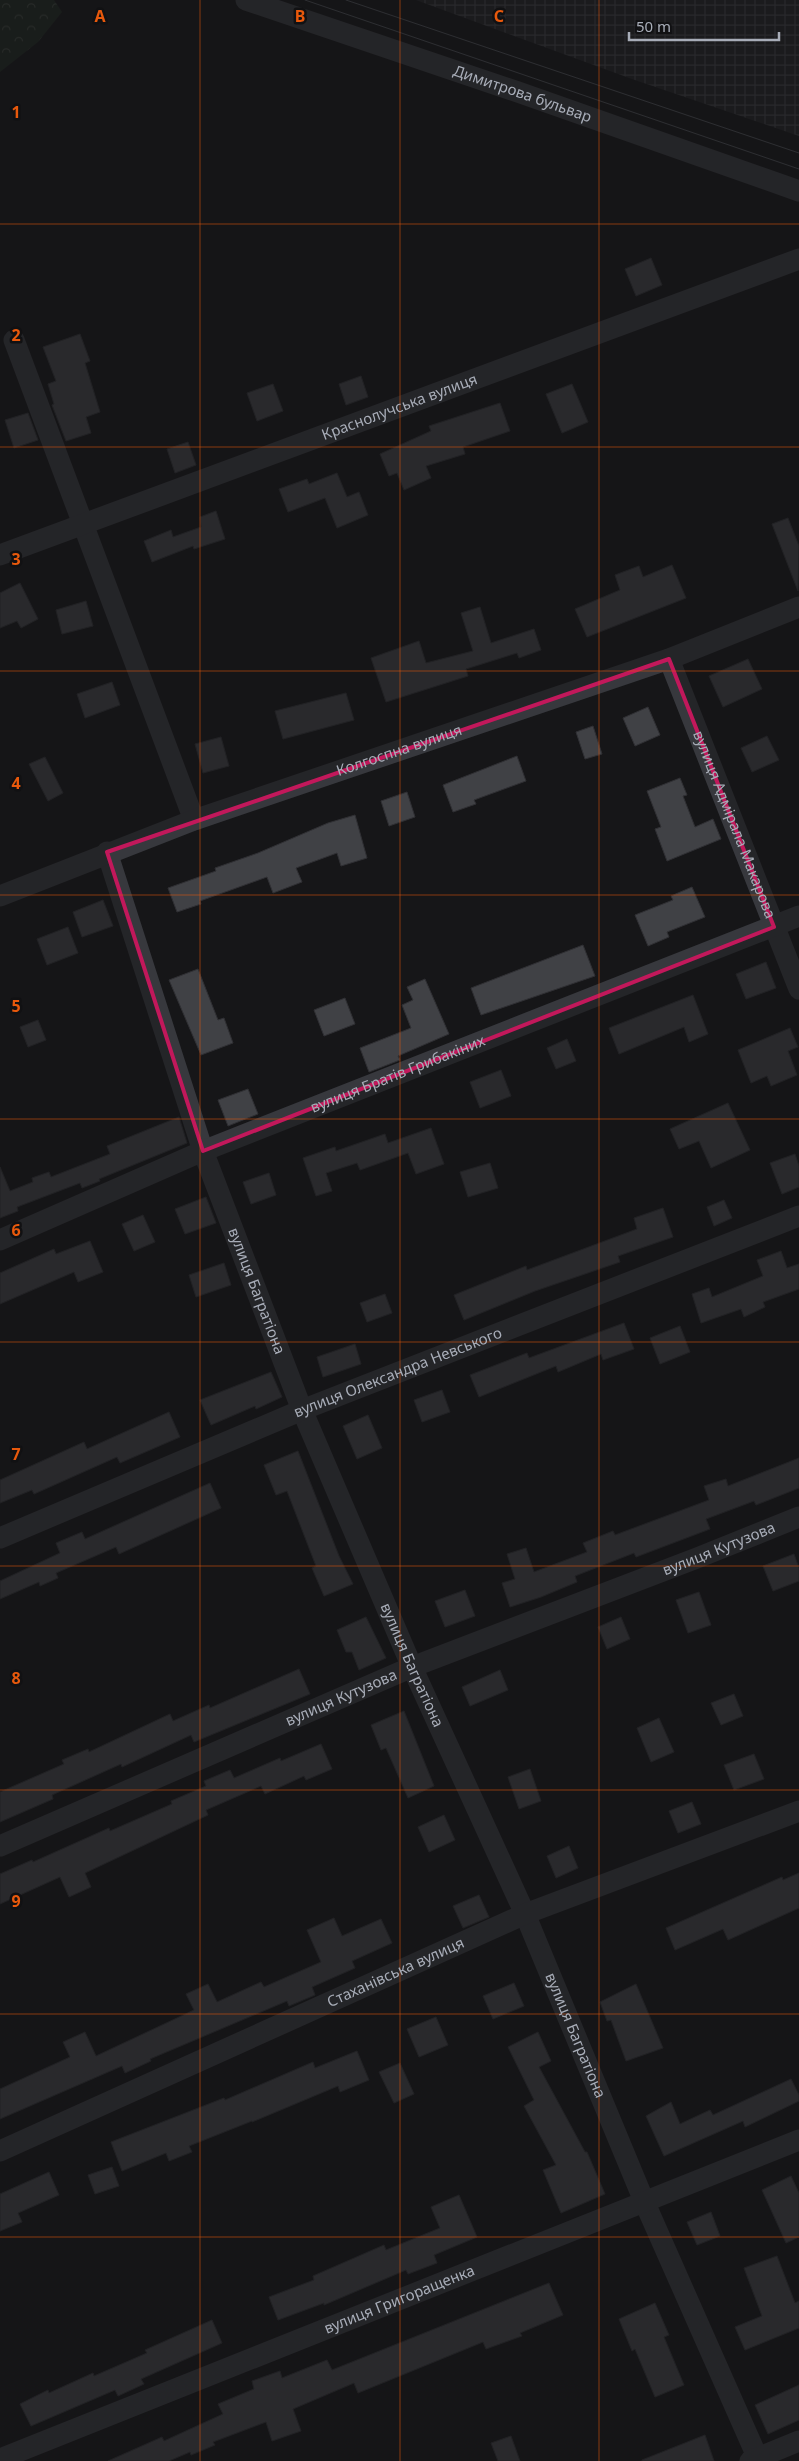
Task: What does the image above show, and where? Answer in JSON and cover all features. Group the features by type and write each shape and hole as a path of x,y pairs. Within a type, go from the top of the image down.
{"street":[{"name":"Димитрова бульвар","path":"246,0 518,92 799,191"},
{"name":"Краснолучська вулиця","path":"0,556 799,259"},
{"path":"14,340 194,820"},
{"name":"Колгоспна вулиця","path":"0,896 107,852 194,820 669,659 799,607"},
{"name":"вулиця Адмірала Макарова","path":"669,659 799,989"},
{"name":"вулиця Багратіона","path":"107,852 203,1151 302,1410 412,1667 525,1914 644,2200 756,2460"},
{"name":"вулиця Братів Грибакіних","path":"0,1240 203,1151 799,916"},
{"name":"вулиця Олександра Невського","path":"0,1538 302,1410 799,1216"},
{"name":"вулиця Кутузова","path":"0,1846 412,1667 799,1517"},
{"name":"Стаханівська вулиця","path":"0,2151 525,1914 799,1811"},
{"name":"вулиця Григоращенка","path":"0,2459 644,2200 799,2140"},
{"path":"756,2460 799,2442"}],"highlighted area":[{"path":"669,659 774,927 203,1151 107,852"}],"shaded area":[{"path":"416,0 799,0 799,136 632,79"}],"green space":[{"path":"0,0 54,0 62,12 38,42 0,72"}],"building":[{"path":"651,258 662,285 636,296 625,269"},
{"path":"80,334 90,361 85,363 100,412 86,417 91,433 66,441 52,405 54,404 48,384 56,381 43,347"},
{"path":"361,376 368,397 346,405 339,384"},
{"path":"273,384 283,411 257,421 247,393"},
{"path":"572,384 588,422 562,433 546,394"},
{"path":"500,403 510,431 463,447 465,454 426,466 431,478 404,490 397,473 389,476 380,454 431,431 429,426"},
{"path":"28,413 38,440 14,448 5,420"},
{"path":"188,442 196,465 175,473 167,449"},
{"path":"337,473 347,497 359,492 368,515 337,528 325,498 288,512 279,489 307,479 309,484"},
{"path":"216,511 225,539 194,549 193,546 152,562 144,541 171,530 173,537 201,527 200,517"},
{"path":"788,518 799,546 798,591 772,524"},
{"path":"672,565 686,598 587,637 575,609 620,590 615,575 639,566 643,577"},
{"path":"20,583 38,619 21,628 17,621 0,628 0,593"},
{"path":"86,601 93,626 62,634 56,610"},
{"path":"480,607 491,643 534,629 541,650 519,658 517,653 466,669 468,676 386,702 371,658 419,641 426,663 473,651 461,613"},
{"path":"748,659 762,689 723,707 709,676"},
{"path":"112,682 120,705 85,718 77,694"},
{"path":"346,693 354,720 283,739 275,711"},
{"path":"648,707 660,735 635,746 623,718"},
{"path":"593,726 602,754 585,759 576,732"},
{"path":"767,736 779,760 752,772 741,748"},
{"path":"221,737 229,766 203,773 195,744"},
{"path":"517,756 526,781 474,800 476,804 453,812 443,785"},
{"path":"45,757 63,793 48,801 29,764"},
{"path":"680,778 687,795 683,796 695,827 713,819 721,839 667,861 655,829 661,827 647,791"},
{"path":"407,792 415,817 389,826 381,801"},
{"path":"355,815 367,858 341,866 337,853 296,868 302,882 273,893 267,877 200,901 201,904 177,912 168,888 216,871 215,868 258,853 328,823"},
{"path":"692,887 705,917 667,932 669,937 648,946 635,915 673,900 671,896"},
{"path":"103,900 113,926 82,937 73,912"},
{"path":"68,927 78,953 47,965 37,939"},
{"path":"583,945 595,976 481,1015 471,988"},
{"path":"766,962 776,988 746,999 736,974"},
{"path":"198,969 218,1020 224,1018 233,1043 201,1055 169,980"},
{"path":"425,979 449,1034 398,1056 400,1060 369,1072 360,1048 411,1028 402,1005 413,1000 407,987"},
{"path":"693,995 708,1034 689,1042 684,1027 619,1054 609,1028"},
{"path":"345,998 355,1024 324,1036 314,1010"},
{"path":"38,1020 46,1040 28,1047 20,1027"},
{"path":"790,1028 798,1047 788,1051 797,1075 771,1086 767,1076 751,1083 738,1050"},
{"path":"567,1039 576,1061 556,1069 547,1048"},
{"path":"501,1070 511,1096 480,1108 470,1082"},
{"path":"248,1089 258,1114 228,1126 218,1100"},
{"path":"728,1103 750,1150 711,1168 699,1141 679,1149 670,1129"},
{"path":"179,1117 187,1143 99,1179 100,1181 82,1188 80,1183 17,1207 18,1211 0,1218 0,1167 10,1191 33,1182 32,1178 49,1172 51,1177 110,1154 107,1146"},
{"path":"431,1128 444,1164 416,1174 408,1153 360,1170 357,1163 326,1173 332,1191 316,1196 303,1158 335,1147 336,1151 385,1134 388,1143"},
{"path":"795,1154 799,1166 799,1187 782,1194 770,1163"},
{"path":"490,1163 498,1188 468,1197 460,1172"},
{"path":"269,1173 276,1195 251,1204 243,1182"},
{"path":"206,1197 216,1223 185,1234 175,1209"},
{"path":"724,1200 732,1218 714,1226 707,1207"},
{"path":"663,1208 673,1237 618,1256 620,1262 535,1291 464,1320 454,1295 526,1266 527,1270 637,1229 634,1218"},
{"path":"143,1215 155,1242 134,1251 122,1224"},
{"path":"90,1241 103,1272 78,1282 74,1272 0,1304 0,1273 54,1249 56,1254"},
{"path":"781,1251 787,1268 799,1264 799,1289 763,1302 765,1307 744,1317 741,1309 701,1323 692,1294 709,1288 712,1297 763,1276 757,1260"},
{"path":"224,1263 231,1285 196,1297 189,1275"},
{"path":"385,1294 392,1313 367,1322 360,1303"},
{"path":"624,1323 634,1349 603,1360 601,1354 558,1372 556,1366 479,1397 470,1375 527,1353 529,1358"},
{"path":"680,1326 690,1352 660,1364 650,1338"},
{"path":"355,1344 361,1364 323,1377 317,1357"},
{"path":"271,1372 282,1397 256,1409 255,1406 211,1425 200,1400"},
{"path":"442,1390 450,1412 422,1422 414,1400"},
{"path":"169,1412 180,1437 120,1463 117,1457 34,1494 32,1490 0,1503 0,1480 84,1442 87,1449"},
{"path":"368,1415 382,1448 357,1459 343,1426"},
{"path":"298,1451 339,1556 353,1584 324,1596 312,1568 316,1566 287,1491 276,1495 264,1465"},
{"path":"799,1458 799,1488 756,1505 754,1501 706,1519 710,1529 636,1557 634,1553 575,1576 577,1582 510,1607 502,1583 515,1579 507,1554 526,1548 534,1572 587,1552 583,1543 613,1531 615,1535 709,1500 704,1486 726,1479 728,1486"},
{"path":"210,1483 221,1508 119,1554 116,1547 56,1573 58,1578 40,1586 39,1582 0,1599 0,1581 60,1553 56,1543 82,1532 85,1539"},
{"path":"794,1554 799,1568 799,1581 773,1591 763,1566"},
{"path":"465,1590 475,1616 445,1627 435,1601"},
{"path":"699,1592 711,1625 688,1633 676,1600"},
{"path":"366,1617 386,1658 359,1670 352,1652 346,1652 337,1630"},
{"path":"621,1617 630,1639 607,1649 598,1627"},
{"path":"299,1669 310,1694 194,1742 191,1735 122,1767 121,1764 52,1795 53,1799 0,1822 0,1792 64,1764 62,1760 88,1749 89,1752 170,1714 173,1721 209,1705 210,1708"},
{"path":"500,1670 508,1690 470,1706 462,1687"},
{"path":"734,1694 743,1716 721,1725 711,1703"},
{"path":"404,1711 434,1786 408,1798 386,1748 381,1750 371,1725"},
{"path":"659,1718 674,1752 651,1762 637,1728"},
{"path":"321,1744 332,1769 306,1780 304,1776 265,1794 261,1786 206,1810 208,1815 85,1873 91,1887 69,1897 60,1877 0,1904 0,1874 32,1860 33,1862 109,1828 110,1831 172,1804 171,1801 206,1786 204,1781 230,1770 234,1778 280,1758 281,1761"},
{"path":"754,1754 764,1779 734,1790 724,1765"},
{"path":"530,1769 541,1801 519,1809 508,1777"},
{"path":"692,1802 701,1824 678,1833 669,1811"},
{"path":"444,1815 455,1840 429,1852 418,1827"},
{"path":"569,1846 578,1868 556,1878 547,1856"},
{"path":"799,1873 799,1908 728,1940 723,1929 675,1950 666,1928 782,1877 783,1880"},
{"path":"479,1895 489,1917 463,1928 453,1906"},
{"path":"334,1918 342,1936 381,1919 392,1943 352,1961 355,1968 312,1987 315,1995 289,2006 287,2001 150,2059 151,2061 125,2073 122,2066 0,2119 0,2089 70,2057 63,2042 85,2032 96,2056 194,2010 186,1994 208,1984 217,2002 261,1982 264,1987 321,1962 307,1930"},
{"path":"514,1983 524,2006 493,2019 483,1996"},
{"path":"636,1984 663,2048 626,2061 611,2020 607,2021 600,2002"},
{"path":"436,2017 448,2045 419,2057 407,2029"},
{"path":"538,2032 551,2061 539,2067 585,2152 587,2152 605,2194 561,2213 543,2170 556,2165 524,2106 534,2100 508,2047"},
{"path":"357,2051 369,2080 340,2092 338,2086 189,2146 192,2152 169,2161 166,2153 122,2171 111,2142 224,2098 225,2100 313,2062 315,2068"},
{"path":"400,2063 414,2094 394,2103 379,2072"},
{"path":"791,2079 799,2095 799,2101 745,2127 743,2121 664,2156 646,2116 671,2102 680,2124 710,2110 713,2115"},
{"path":"112,2167 119,2186 95,2194 88,2175"},
{"path":"49,2172 59,2195 18,2213 22,2222 0,2231 0,2194"},
{"path":"791,2176 799,2193 799,2237 786,2243 762,2190"},
{"path":"459,2195 477,2237 434,2255 437,2263 408,2274 406,2270 324,2305 324,2303 278,2320 269,2297 314,2280 313,2276 384,2245 386,2250 440,2228 431,2207"},
{"path":"711,2212 720,2236 697,2245 687,2222"},
{"path":"777,2256 795,2303 799,2301 799,2328 745,2350 735,2327 762,2316 744,2268"},
{"path":"549,2283 563,2315 520,2333 522,2336 486,2349 483,2342 358,2393 354,2383 293,2409 301,2431 272,2441 266,2422 213,2442 215,2445 191,2455 190,2452 169,2461 108,2461 162,2437 164,2441 223,2414 218,2404 254,2389 252,2381 280,2371 282,2378 327,2360 332,2370"},
{"path":"655,2303 669,2335 664,2337 684,2385 655,2397 635,2349 632,2351 619,2319"},
{"path":"212,2320 222,2343 141,2379 144,2384 118,2396 115,2390 31,2426 20,2404 48,2390 49,2393 93,2373 94,2376 147,2353 145,2350"},
{"path":"799,2385 799,2420 768,2434 755,2405"},
{"path":"705,2435 714,2461 642,2461 642,2460"},
{"path":"511,2436 520,2461 498,2461 491,2443"}],"tram line":[{"path":"305,0 799,169"},
{"path":"346,0 799,153"}]}
